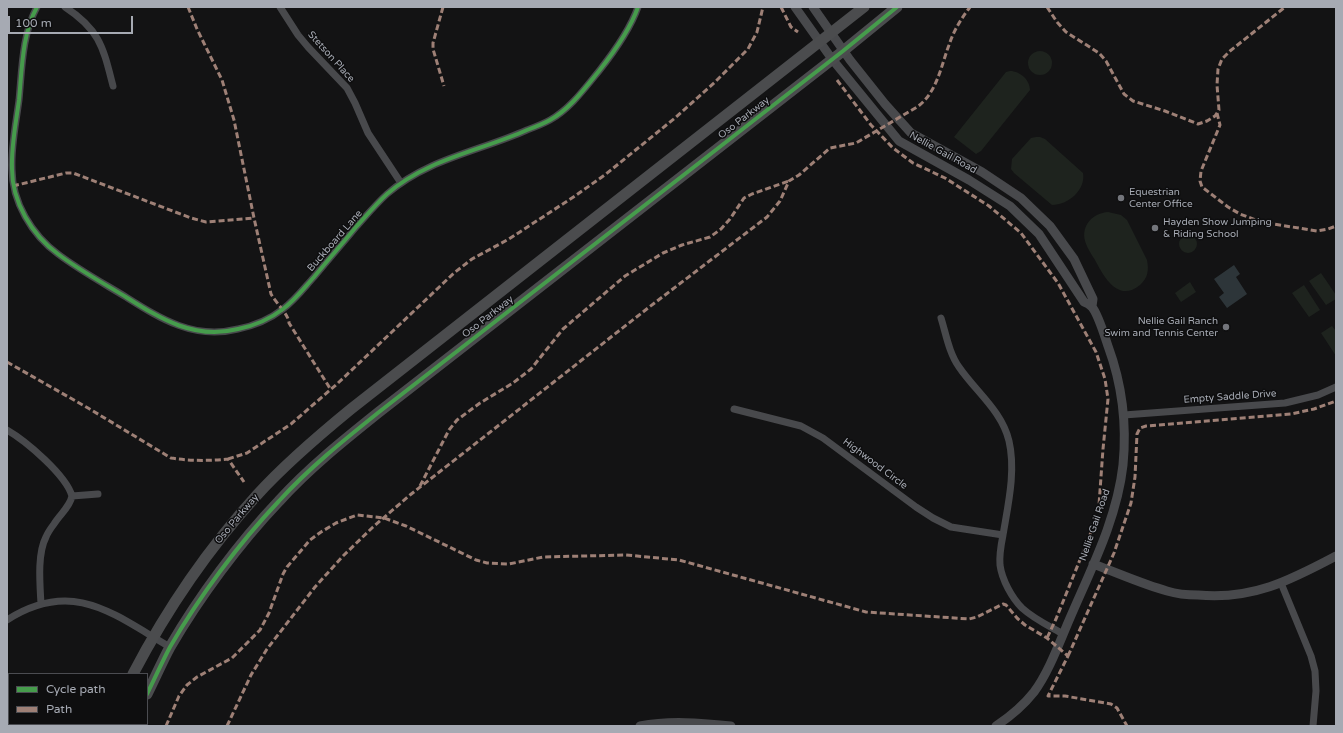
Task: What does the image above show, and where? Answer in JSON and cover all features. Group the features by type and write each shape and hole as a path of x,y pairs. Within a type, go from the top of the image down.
{"main road":[{"name":"Oso Parkway","path":"134,673 152,637 185,586 230,527 258,494 312,441 357,404 864,7"},
{"name":"Oso Parkway","path":"148,692 170,648 195,608 250,532 279,500 316,465 379,412 843,51 897,7"}],"street":[{"name":"Buckboard Lane","path":"37,7 33,14 26,40 11,171 14,189 21,209 42,239 57,254 158,318 184,328 211,332 236,330 260,322 282,310 300,294 372,209 387,194 418,172 440,161 514,136 550,120 567,107 607,61 627,30 638,7"},
{"path":"65,7 80,17 93,30 104,50 112,86"},
{"name":"Stetson Place","path":"280,7 298,35 347,88 355,102 368,133 401,183"},
{"name":"Nellie Gail Road","path":"795,7 832,59 899,141 969,180 1010,206 1039,234 1084,302 1092,306"},
{"name":"Nellie Gail Road","path":"812,7 843,51 885,104 911,133 982,172 1021,198 1050,226 1074,260 1093,299 1092,306 1102,329 1117,374 1124,415 1123,464 1117,499 1093,564 1042,680 1035,691 1020,708 996,726"},
{"path":"941,318 957,365 995,410 1004,425 1009,442 1011,481 1000,552 1000,566 1005,582 1021,607 1033,617 1063,634"},
{"name":"Empty Saddle Drive","path":"1124,415 1285,403 1318,395 1336,387"},
{"name":"Highwood Circle","path":"734,409 801,426 823,438 916,507 951,527 1003,535"},
{"path":"7,430 37,452 64,480 70,488 72,496 71,502 45,538 40,561 41,604"},
{"path":"72,496 98,494"},
{"path":"1093,564 1168,591 1184,594 1223,596 1239,595 1281,583 1336,556"},
{"path":"1281,583 1311,656 1315,670 1316,691 1313,726"},
{"path":"7,620 22,610 41,604 63,601 78,601 104,609 170,648"},
{"path":"640,726 653,723 674,722 731,726"}],"shaded area":[{"path":"1040,51 1049,54 1052,63 1049,72 1040,75 1031,72 1028,63 1031,54"},
{"path":"1010,71 1021,74 1030,86 1030,90 981,151 976,154 954,137 1006,72"},
{"path":"1036,137 1045,139 1083,173 1082,185 1079,191 1064,202 1052,205 1011,169 1012,159 1031,138"},
{"path":"1108,212 1121,215 1127,220 1147,260 1148,270 1146,277 1140,285 1132,290 1125,291 1118,289 1107,280 1088,249 1085,241 1085,230 1089,221 1093,217"},
{"path":"1184,235 1192,235 1197,240 1195,251 1192,253 1184,253 1179,248 1179,240"},
{"path":"1234,265 1240,274 1236,277 1247,294 1227,308 1219,297 1224,293 1214,279"},
{"path":"1321,273 1336,295 1336,299 1326,305 1309,281"},
{"path":"1190,282 1196,292 1181,302 1175,293"},
{"path":"1304,285 1320,310 1309,317 1292,293"},
{"path":"1332,326 1336,331 1336,356 1321,333"}],"marked path":[{"path":"188,7 222,80 234,120 271,294 285,313 289,323 331,390"},
{"path":"443,7 433,43 433,49 444,86"},
{"path":"228,459 247,453 291,424 337,384 454,273 472,259 509,239 575,196 606,174 675,118 715,82 748,49 757,32 763,7"},
{"path":"781,7 791,27 798,32"},
{"path":"227,726 251,675 267,649 315,587 343,556 373,527 410,495 648,308 767,217 780,201 789,181 799,175 830,148 856,143 917,107 924,101 938,79 955,30 970,7"},
{"path":"1047,7 1066,32 1099,53 1106,61 1124,94 1133,101 1165,111 1198,124 1215,116 1219,110 1217,85 1218,69 1222,59 1285,7"},
{"path":"837,80 871,125 893,148 913,163 945,178 989,206 1021,233 1058,283 1096,352 1105,379 1108,399 1099,505 1090,535 1047,638"},
{"path":"1217,113 1220,125 1201,171 1200,181 1202,187 1228,207 1240,214 1261,222 1317,231 1336,226"},
{"path":"13,186 66,173 73,173 191,218 206,222 254,218"},
{"path":"420,486 449,430 457,420 480,403 513,383 531,369 563,329 625,276 663,253 682,245 710,237 721,229 730,219 744,198 789,181"},
{"path":"7,362 88,408 171,458 185,460 228,459 244,482"},
{"path":"1068,656 1114,553 1131,503 1135,477 1137,434 1140,428 1146,426 1291,414 1314,409 1336,401"},
{"path":"166,726 179,696 187,685 197,677 232,658 260,630 269,613 283,574 287,567 310,540 336,523 357,515 384,518 406,526 476,560 487,563 509,564 543,557 626,555 679,560 866,612 969,619 977,617 1003,604 1006,605 1025,625 1047,638 1068,656 1048,696 1065,696 1111,704 1117,708 1127,726"}],"cycle path":[{"path":"37,7 32,17 26,40 12,152 13,181 16,194 25,217 49,246 66,260 83,271 165,320 192,330 207,332 222,332 250,326 278,313 292,302 375,206 387,194 419,172 436,164 542,124 564,110 577,98 610,56 626,32 638,7"},
{"path":"148,692 181,628 220,571 264,517 290,489 315,466 379,412 843,51 897,7"}],"place":[{"name":"Equestrian Center Office","path":"1121,198"},
{"name":"Hayden Show Jumping & Riding School","path":"1155,228"},
{"name":"Nellie Gail Ranch Swim and Tennis Center","path":"1226,327"}]}
